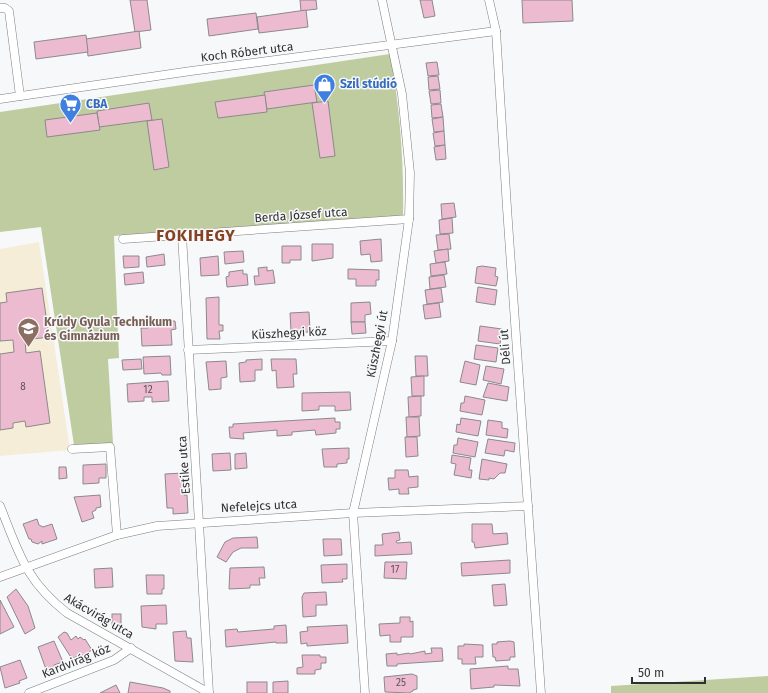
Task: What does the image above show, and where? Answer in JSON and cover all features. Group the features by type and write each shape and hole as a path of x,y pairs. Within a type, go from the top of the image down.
{"street":[{"name":"Küszhegyi út","path":"365,693 353,513 392,340 408,219 410,173 402,94 393,45 382,0"},
{"name":"Déli út","path":"489,0 496,31 541,693"},
{"path":"0,8 5,8 9,11 20,96"},
{"name":"Koch Róbert utca","path":"0,99 496,31"},
{"name":"Berda József utca","path":"123,239 408,219"},
{"name":"Estike utca","path":"182,235 209,693"},
{"name":"Küszhegyi köz","path":"188,350 392,340"},
{"path":"72,449 110,447 117,535"},
{"name":"Akácvirág utca","path":"0,506 25,568 49,600 66,613 209,693"},
{"name":"Nefelejcs utca","path":"0,577 117,535 157,526 199,522 353,513 528,506"},
{"name":"Kardvirág köz","path":"29,693 114,660 130,648"}],"shaded area":[{"name":"Krúdy Gyula Technikum és Gimnázium","path":"39,242 70,450 0,456 0,249"}],"green space":[{"path":"390,54 401,135 403,216 114,236 119,358 108,359 113,443 74,445 41,227 0,232 0,112"},
{"path":"768,676 768,693 611,693 611,686"}],"building":[{"path":"130,0 147,0 151,30 135,32"},
{"path":"300,0 316,0 317,9 301,11"},
{"path":"420,0 432,0 435,16 424,18"},
{"path":"522,0 572,0 573,21 523,23"},
{"path":"306,10 308,27 259,33 257,17"},
{"path":"256,13 258,29 209,36 207,19"},
{"path":"139,31 141,48 88,56 86,39"},
{"path":"86,35 88,52 36,59 34,42"},
{"path":"437,62 439,75 428,76 426,63"},
{"path":"438,76 440,89 429,90 428,77"},
{"path":"314,85 317,102 267,109 264,92"},
{"path":"440,90 441,103 431,104 429,91"},
{"path":"265,95 267,112 218,118 215,102"},
{"path":"328,101 335,156 320,158 312,103"},
{"path":"149,103 152,120 99,127 97,111"},
{"path":"441,104 443,117 432,118 431,105"},
{"path":"97,113 100,130 47,137 45,120"},
{"path":"443,117 444,131 434,132 432,119"},
{"path":"162,119 169,167 154,170 147,121"},
{"path":"444,131 445,145 435,146 433,133"},
{"path":"445,145 446,159 436,160 434,147"},
{"path":"454,203 456,217 442,219 441,204"},
{"path":"452,218 453,233 440,234 439,220"},
{"path":"449,234 451,249 438,250 436,235"},
{"path":"381,239 382,261 371,262 370,254 361,255 360,241"},
{"path":"312,244 333,244 333,258 312,261"},
{"path":"282,246 301,246 301,260 290,260 290,263 282,263"},
{"path":"448,249 449,261 436,263 434,251"},
{"path":"243,251 244,262 225,264 224,252"},
{"path":"164,254 165,265 147,267 146,257"},
{"path":"123,256 139,256 139,267 124,268"},
{"path":"218,256 219,275 201,276 200,258"},
{"path":"445,262 447,274 431,276 430,264"},
{"path":"482,266 496,268 495,276 498,277 496,286 475,283 477,267"},
{"path":"267,267 267,271 273,270 275,283 255,285 254,276 259,276 258,268"},
{"path":"348,269 379,270 379,280 376,280 376,286 356,286 356,279 348,279"},
{"path":"243,270 243,274 247,274 248,285 227,287 226,277 229,276 229,272"},
{"path":"143,272 144,283 125,285 124,274"},
{"path":"444,275 446,287 430,289 429,277"},
{"path":"478,287 497,290 495,305 476,302"},
{"path":"42,288 49,337 25,340 26,353 40,351 50,423 26,427 25,421 13,423 13,428 0,430 0,354 14,352 13,340 0,341 0,303 7,302 6,293"},
{"path":"441,288 443,302 427,304 425,290"},
{"path":"219,297 219,325 223,325 223,331 219,331 220,339 207,339 206,298"},
{"path":"370,302 371,314 365,315 365,322 351,322 351,303"},
{"path":"439,303 441,317 425,319 423,305"},
{"path":"309,312 310,330 308,330 308,332 293,333 293,331 291,331 290,313"},
{"path":"175,321 176,329 171,330 172,345 142,346 141,328 148,328 148,322"},
{"path":"351,322 365,322 366,333 352,334"},
{"path":"480,326 502,329 500,344 478,341"},
{"path":"476,345 498,348 496,362 474,359"},
{"path":"170,356 171,375 162,375 161,373 144,374 143,357"},
{"path":"415,356 427,356 428,376 416,376"},
{"path":"141,359 142,369 123,370 122,360"},
{"path":"262,359 262,370 255,370 255,381 240,382 239,363 246,362 246,360"},
{"path":"271,359 296,359 297,374 293,374 294,387 277,388 276,370 272,371"},
{"path":"226,361 227,377 221,378 221,389 209,390 206,362"},
{"path":"465,361 480,365 476,385 460,382"},
{"path":"486,366 504,369 501,384 483,380"},
{"path":"424,376 424,396 412,396 411,377"},
{"path":"168,381 169,401 152,402 152,397 144,397 144,401 128,402 127,384"},
{"path":"488,383 509,387 507,401 483,397"},
{"path":"350,392 351,410 335,411 335,406 319,406 319,410 302,411 302,393"},
{"path":"421,396 421,416 409,417 408,397"},
{"path":"465,396 485,400 482,415 460,411 461,403 464,403"},
{"path":"406,417 419,417 420,436 407,437"},
{"path":"335,418 335,422 340,422 340,429 336,429 336,433 316,435 315,430 292,432 292,435 277,436 277,430 243,433 244,439 230,438 229,427 233,427 233,424"},
{"path":"461,418 481,421 478,436 456,432 457,424 460,425"},
{"path":"488,420 502,422 502,428 508,429 507,438 486,435"},
{"path":"405,437 417,437 418,456 406,457"},
{"path":"458,438 478,442 475,457 453,453 454,445 457,445"},
{"path":"488,439 515,443 514,452 505,450 504,456 485,453"},
{"path":"349,448 349,459 347,459 347,463 337,464 337,467 324,467 322,449"},
{"path":"230,453 231,470 213,471 212,454"},
{"path":"246,453 247,468 235,469 235,454"},
{"path":"452,455 471,458 469,470 472,470 471,478 454,475 456,464 451,463"},
{"path":"482,459 507,464 505,473 500,473 494,479 479,479"},
{"path":"106,464 106,478 99,478 99,483 83,484 83,465"},
{"path":"59,467 66,467 67,478 59,479"},
{"path":"395,470 408,470 409,477 418,476 418,487 408,488 409,494 399,494 399,489 389,490 388,478 395,478"},
{"path":"182,473 184,495 187,495 188,513 173,514 173,508 167,508 165,474"},
{"path":"100,495 101,507 96,508 96,510 92,512 94,518 82,522 74,497"},
{"path":"37,519 39,525 43,527 52,524 57,539 42,544 42,541 38,544 29,539 23,524"},
{"path":"472,524 492,524 493,534 507,533 508,544 475,548 474,542 472,542"},
{"path":"399,532 400,540 396,541 397,543 411,542 412,554 375,556 375,545 383,545 382,534"},
{"path":"257,537 258,548 241,548 233,552 226,562 217,557 225,542 233,538"},
{"path":"323,539 341,539 342,555 324,556"},
{"path":"510,560 510,573 462,576 461,563"},
{"path":"385,562 407,562 406,579 384,578"},
{"path":"347,564 347,579 342,579 343,582 322,583 321,565"},
{"path":"264,567 265,578 259,578 260,585 250,585 250,588 229,589 230,568"},
{"path":"112,568 113,587 95,588 94,569"},
{"path":"146,575 164,575 164,589 162,589 162,594 147,594"},
{"path":"505,584 507,605 494,606 492,585"},
{"path":"16,589 28,606 35,628 25,634 7,597"},
{"path":"326,592 327,605 316,605 316,616 303,617 302,597 304,593"},
{"path":"0,600 14,627 0,634"},
{"path":"166,605 167,624 156,624 156,629 142,627 141,606"},
{"path":"112,614 121,614 121,626 112,626"},
{"path":"400,617 410,617 410,622 413,621 413,637 401,637 401,642 390,642 390,635 380,636 379,624 400,623"},
{"path":"286,625 287,643 276,642 226,647 225,630 237,629 238,632 274,629 274,626"},
{"path":"347,625 348,643 307,646 307,643 301,644 300,632 308,631 307,627"},
{"path":"186,631 187,638 191,638 193,662 175,661 173,632"},
{"path":"64,632 67,633 71,640 76,636 78,639 80,637 84,640 85,639 92,650 81,657 79,655 72,659 58,637"},
{"path":"54,641 63,662 54,665 55,669 47,672 38,647"},
{"path":"510,641 514,642 515,657 510,657 510,660 496,661 495,657 493,657 492,644"},
{"path":"464,644 483,645 483,657 475,657 476,664 462,664 462,659 458,659 458,646 464,646"},
{"path":"431,648 442,648 443,661 387,666 386,654 410,654 425,651 425,654 432,653"},
{"path":"302,655 320,655 320,657 326,657 326,663 321,663 321,669 315,670 315,674 297,674 297,668 303,667"},
{"path":"20,660 27,678 19,681 20,683 5,688 0,667"},
{"path":"508,666 508,669 518,669 520,686 494,685 494,687 471,689 470,669"},
{"path":"412,674 417,676 417,689 409,693 385,692 384,677"},
{"path":"288,681 288,693 273,693 273,682"},
{"path":"130,682 163,688 170,691 170,693 128,693"},
{"path":"247,682 267,682 267,693 247,693"},
{"path":"116,685 120,693 100,693"}],"place":[{"name":"Szil stúdió","path":"325,104"},
{"name":"CBA","path":"71,124"},
{"name":"Krúdy Gyula Technikum és Gimnázium","path":"28,348"}],"district":[{"name":"FOKIHEGY","path":"196,235"}]}
